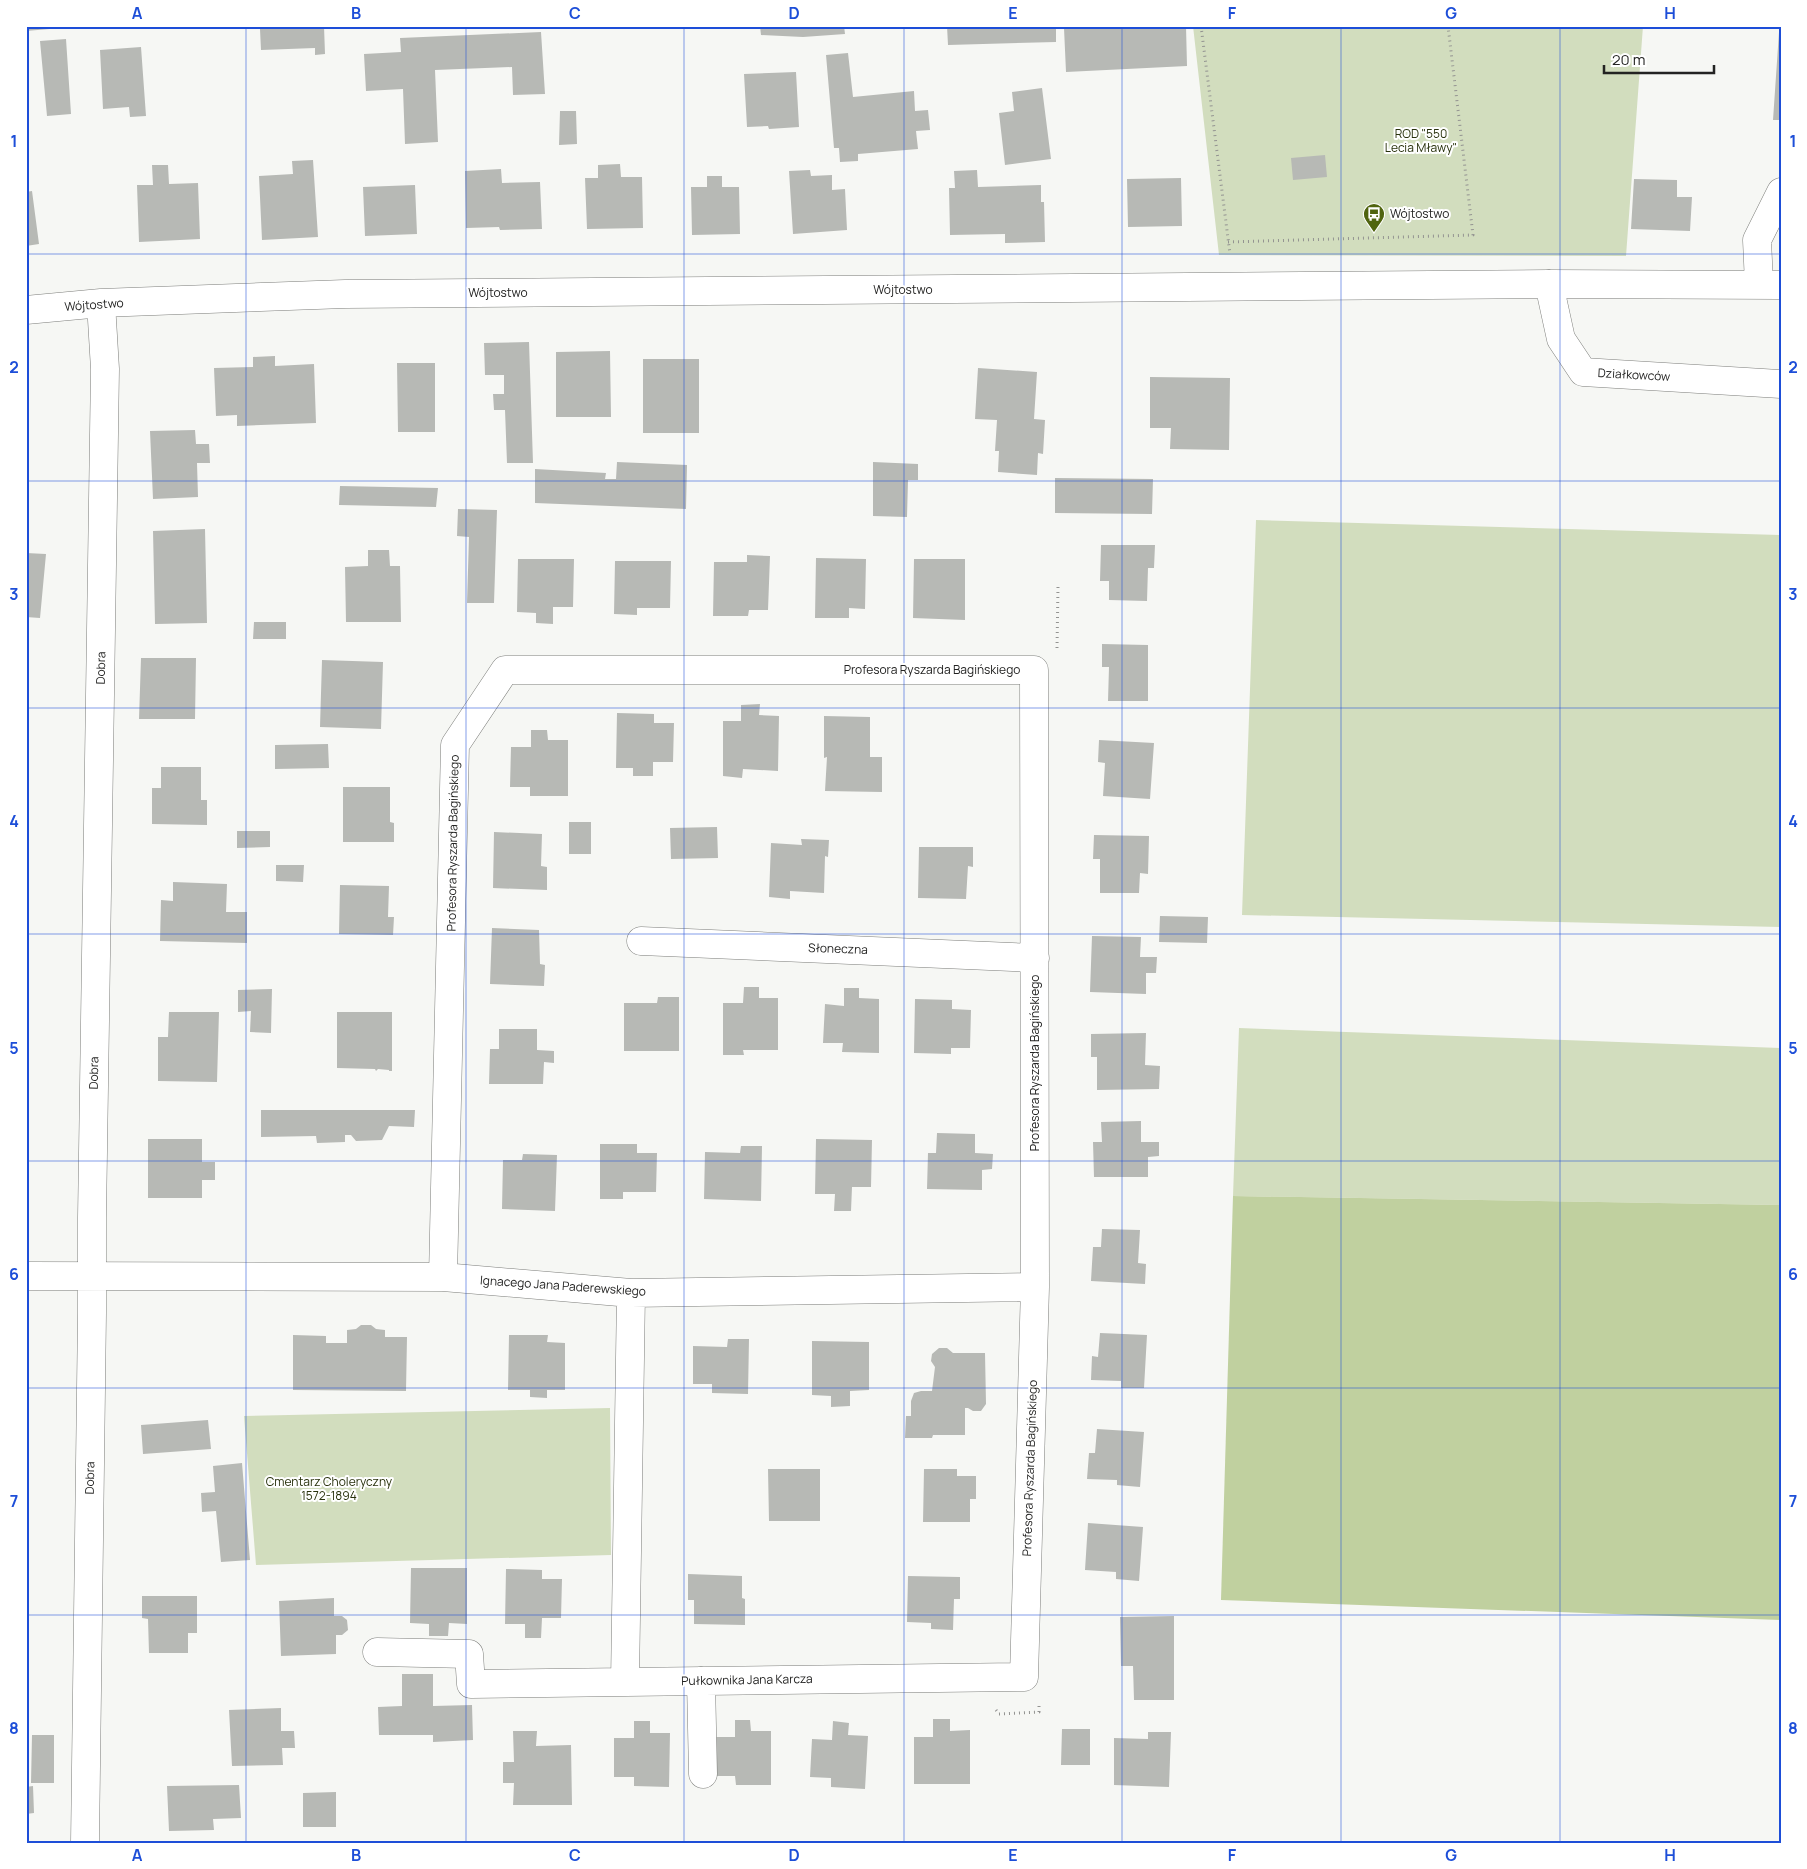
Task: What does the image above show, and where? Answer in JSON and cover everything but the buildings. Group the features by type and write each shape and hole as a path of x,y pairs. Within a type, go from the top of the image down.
{"street":[{"path":"1770,284 1757,240 1781,192"},
{"name":"Wójtostwo","path":"26,310 101,303 345,294 1549,284 1770,284"},
{"name":"Działkowców","path":"1549,284 1561,339 1583,372 1781,384"},
{"name":"Dobra","path":"85,1843 105,369 101,303"},
{"name":"Profesora Ryszarda Bagińskiego","path":"443,1277 455,745 505,670 1034,670 1035,1287 1024,1677"},
{"name":"Słoneczna","path":"641,941 1035,958"},
{"name":"Ignacego Jana Paderewskiego","path":"26,1276 443,1277 631,1293 1035,1287"},
{"path":"625,1682 631,1293"},
{"name":"Pułkownika Jana Karcza","path":"377,1652 469,1654 471,1684 1024,1677"},
{"path":"701,1681 703,1774"}],"path":[{"path":"1201,26 1228,242 1232,265 1242,288"},
{"path":"1228,242 1473,235 1448,26"}],"green space":[{"name":"ROD \"550 Lecia Mławy\"","path":"1193,26 1643,26 1626,256 1219,255"},
{"path":"1256,520 1781,535 1781,927 1242,915"},
{"path":"1239,1028 1781,1048 1781,1205 1233,1196"},
{"path":"1233,1196 1781,1205 1781,1620 1221,1600"},
{"name":"Cmentarz Choleryczny 1572-1894","path":"610,1408 611,1555 256,1565 244,1416"}],"place":[{"name":"Wójtostwo","path":"1374,233"}]}
